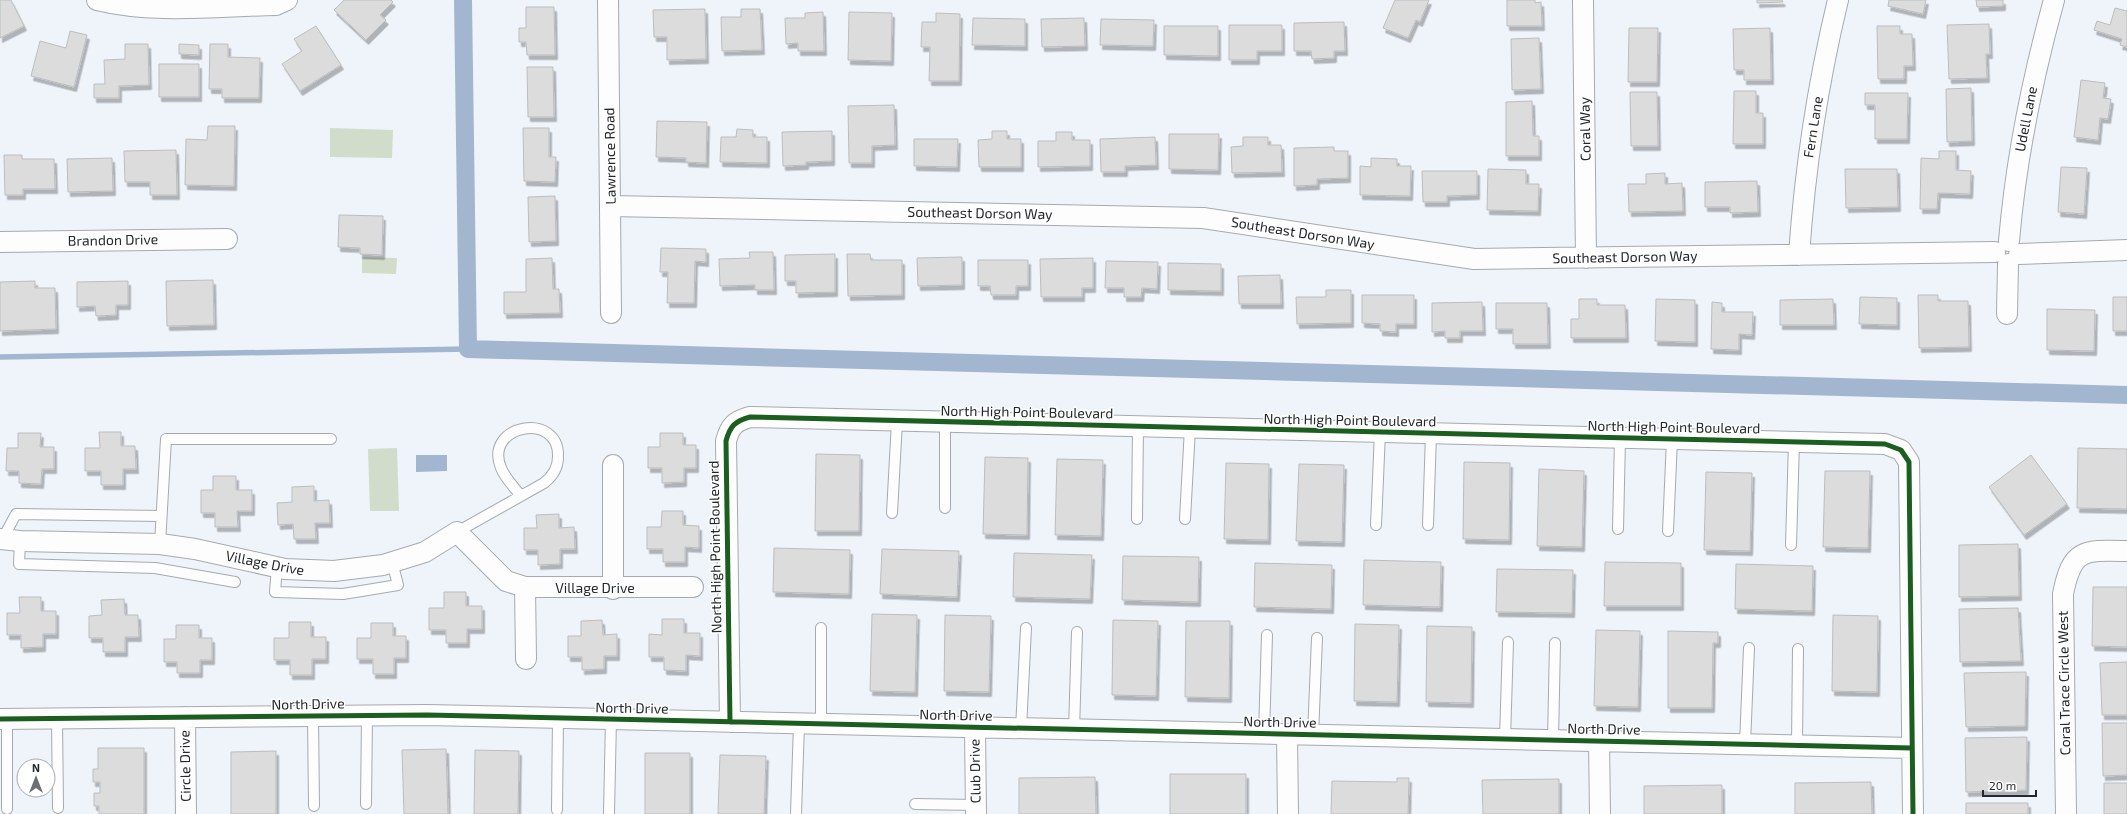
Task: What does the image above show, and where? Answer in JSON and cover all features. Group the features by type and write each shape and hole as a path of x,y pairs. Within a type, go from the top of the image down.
{"street":[{"path":"96,0 120,6 144,8 276,5 287,0"},
{"name":"Lawrence Road","path":"608,0 611,313"},
{"name":"Coral Way","path":"1583,0 1586,258"},
{"name":"Fern Lane","path":"1799,256 1810,134 1823,63 1838,0"},
{"name":"Udell Lane","path":"2006,314 2008,253 2013,190 2023,124 2037,60 2054,0"},
{"name":"Southeast Dorson Way","path":"610,206 1203,218 1461,258 1799,256 2127,250"},
{"name":"Brandon Drive","path":"0,242 227,240"},
{"name":"North High Point Boulevard","path":"730,722 726,441 729,429 738,420 750,417 1885,444 1901,450 1909,462 1913,814"},
{"path":"613,465 613,589"},
{"name":"Village Drive","path":"8,540 160,544 195,549 277,567 309,571 334,571 358,569 392,562 425,552 457,532 506,581 525,588 613,589 693,587"},
{"name":"Coral Trace Circle West","path":"2066,814 2063,594 2067,573 2072,563 2078,556 2088,552 2099,550 2127,551"},
{"path":"525,588 526,660"},
{"name":"North Drive","path":"4,719 313,716 558,718 1912,748"},
{"name":"Circle Drive","path":"185,718 186,814"},
{"name":"Club Drive","path":"975,728 976,809"},
{"path":"1287,734 1288,814"},
{"path":"1599,740 1600,814"}],"lane":[{"path":"892,513 897,421"},
{"path":"945,422 945,508"},
{"path":"1137,519 1138,427"},
{"path":"457,532 521,496 551,478 558,462 557,446 546,432 538,429 522,428 514,431 502,443 499,451 501,468 521,496"},
{"path":"1185,519 1190,428"},
{"path":"1376,525 1380,432"},
{"path":"1428,525 1431,434"},
{"path":"1618,529 1620,438"},
{"path":"160,544 166,439 331,439"},
{"path":"1668,531 1672,439"},
{"path":"1791,545 1794,442"},
{"path":"161,516 16,514 8,540 19,564 155,568 235,582"},
{"path":"820,724 821,628"},
{"path":"1022,729 1026,628"},
{"path":"1074,730 1077,632"},
{"path":"1264,734 1267,635"},
{"path":"1313,735 1317,638"},
{"path":"1505,739 1508,642"},
{"path":"1553,740 1555,643"},
{"path":"1745,744 1749,648"},
{"path":"1797,745 1798,649"},
{"path":"313,716 314,806"},
{"path":"366,804 367,716"},
{"path":"557,810 558,718"},
{"path":"4,719 7,809"},
{"path":"57,719 58,808"},
{"path":"609,813 611,719"},
{"path":"796,814 799,724"},
{"path":"915,804 976,809"}],"green space":[{"path":"330,128 393,130 392,158 330,157"},
{"path":"362,257 397,258 396,274 362,273"},
{"path":"397,448 399,511 370,511 368,449"}],"water":[{"path":"416,455 447,455 447,471 416,472"}],"building":[{"path":"0,0 11,0 24,26 0,38"},
{"path":"344,0 391,0 393,2 380,15 386,20 366,40 334,10"},
{"path":"1395,0 1429,0 1420,22 1416,20 1408,38 1383,28"},
{"path":"1507,0 1535,0 1535,3 1541,2 1542,26 1507,26"},
{"path":"1757,0 1782,0 1783,2 1757,3"},
{"path":"1889,0 1926,0 1923,14 1888,6"},
{"path":"1976,0 2003,0 2003,6 1977,7"},
{"path":"526,7 554,7 555,55 527,55 526,42 519,42 519,28 526,28"},
{"path":"2115,8 2127,11 2127,47 2120,45 2122,39 2094,30 2097,21 2110,25"},
{"path":"705,9 706,59 667,60 667,37 654,37 653,10"},
{"path":"741,9 760,9 762,50 722,51 721,17 741,17"},
{"path":"823,12 824,51 798,51 798,43 786,44 785,18 805,18 805,13"},
{"path":"849,12 892,13 891,61 848,60"},
{"path":"936,13 960,14 959,81 929,81 930,47 921,47 922,22 936,22"},
{"path":"973,18 1025,19 1025,46 972,45"},
{"path":"1084,18 1085,46 1042,47 1041,19"},
{"path":"1101,19 1154,20 1153,46 1100,45"},
{"path":"1344,22 1345,51 1334,51 1334,58 1312,59 1311,51 1294,51 1294,23"},
{"path":"1989,24 1990,54 1986,54 1987,78 1949,79 1947,25"},
{"path":"1229,25 1282,25 1282,51 1257,51 1257,60 1229,60"},
{"path":"316,26 341,65 300,91 282,64 302,51 294,39"},
{"path":"1164,26 1218,26 1218,56 1164,55"},
{"path":"1877,26 1900,26 1900,34 1912,34 1913,66 1904,66 1904,79 1878,79"},
{"path":"1629,28 1658,28 1657,82 1628,82"},
{"path":"1770,28 1771,80 1744,80 1744,70 1734,70 1733,29"},
{"path":"70,31 87,35 74,87 31,76 40,41 66,48"},
{"path":"1539,38 1541,89 1512,90 1511,39"},
{"path":"125,44 148,44 149,85 119,86 119,98 94,98 94,84 105,84 104,60 125,59"},
{"path":"179,44 199,45 199,55 179,54"},
{"path":"210,44 228,44 228,57 260,58 259,98 222,98 222,89 209,89"},
{"path":"159,64 199,64 199,97 159,97"},
{"path":"527,67 553,67 554,117 528,117"},
{"path":"2081,80 2105,83 2103,98 2111,99 2108,119 2100,118 2098,140 2074,137"},
{"path":"1971,88 1972,141 1947,142 1946,89"},
{"path":"1734,91 1756,91 1756,113 1763,113 1763,144 1733,144"},
{"path":"1630,92 1657,92 1658,146 1631,146"},
{"path":"1865,93 1908,93 1907,139 1875,139 1875,105 1865,105"},
{"path":"1532,101 1533,136 1539,136 1539,156 1506,156 1506,102"},
{"path":"894,105 895,145 872,146 872,163 849,163 848,106"},
{"path":"657,121 707,122 706,163 686,162 686,158 656,157"},
{"path":"208,126 235,126 234,186 185,185 186,139 207,140"},
{"path":"523,128 549,128 549,157 556,157 555,182 524,181"},
{"path":"737,129 753,130 753,137 767,137 767,163 720,162 721,137 736,137"},
{"path":"832,131 832,161 806,162 806,165 783,166 782,132"},
{"path":"992,131 1007,131 1007,139 1021,139 1021,167 979,167 978,140 992,139"},
{"path":"1056,132 1072,132 1072,140 1090,140 1090,166 1038,167 1038,141 1056,141"},
{"path":"1169,134 1219,134 1218,170 1169,169"},
{"path":"1155,137 1156,165 1125,166 1125,172 1101,172 1100,139"},
{"path":"1243,137 1268,137 1268,145 1281,145 1282,172 1232,173 1231,147 1243,146"},
{"path":"914,139 958,139 957,167 914,166"},
{"path":"1334,147 1334,151 1348,151 1348,178 1317,179 1317,185 1294,186 1294,148"},
{"path":"176,150 177,195 150,195 150,182 125,182 124,151"},
{"path":"1939,151 1956,151 1956,170 1971,171 1970,194 1938,193 1937,209 1920,209 1921,158 1939,159"},
{"path":"4,155 22,155 22,159 54,159 55,189 23,189 23,195 5,195"},
{"path":"112,158 113,191 68,192 67,159"},
{"path":"1371,158 1397,159 1397,166 1411,166 1410,196 1360,195 1360,166 1371,167"},
{"path":"2061,167 2087,168 2084,214 2058,212"},
{"path":"1488,169 1526,170 1526,184 1539,184 1538,211 1487,210"},
{"path":"1845,169 1897,169 1898,207 1846,208"},
{"path":"1422,171 1477,171 1477,195 1447,196 1447,202 1423,202"},
{"path":"1665,173 1665,184 1682,183 1683,211 1629,212 1628,184 1646,184 1646,174"},
{"path":"1757,181 1758,212 1730,213 1730,207 1705,207 1705,182"},
{"path":"555,196 556,241 529,242 528,197"},
{"path":"339,215 383,216 382,255 360,254 360,248 338,247"},
{"path":"661,248 706,249 706,262 695,261 694,303 667,303 668,272 660,272"},
{"path":"749,252 773,252 774,290 755,290 755,285 720,286 719,259 750,258"},
{"path":"835,254 835,292 796,293 796,281 785,281 785,255"},
{"path":"847,254 870,254 871,260 902,260 902,295 848,296"},
{"path":"962,257 962,285 918,286 917,258"},
{"path":"552,258 553,289 559,289 560,313 504,314 504,292 526,292 526,259"},
{"path":"1093,258 1093,288 1082,288 1082,297 1041,297 1040,259"},
{"path":"978,260 1028,260 1028,286 1016,286 1016,295 991,295 990,286 978,286"},
{"path":"1106,261 1158,262 1157,289 1142,288 1141,297 1124,297 1124,288 1105,288"},
{"path":"1168,263 1221,264 1221,291 1168,290"},
{"path":"1280,275 1281,304 1239,304 1238,276"},
{"path":"213,280 214,325 167,326 166,281"},
{"path":"35,281 35,288 55,288 56,329 0,331 0,282"},
{"path":"128,281 128,305 116,305 116,315 96,316 95,306 77,307 77,282"},
{"path":"1326,290 1351,290 1351,323 1297,324 1296,297 1326,297"},
{"path":"1362,295 1414,295 1414,324 1396,324 1396,332 1380,331 1380,324 1362,323"},
{"path":"1918,295 1938,295 1938,301 1968,301 1969,347 1919,348"},
{"path":"1860,297 1897,298 1897,325 1859,324"},
{"path":"2113,297 2127,297 2127,331 2113,331"},
{"path":"1579,299 1597,299 1597,305 1625,305 1626,338 1571,338 1571,319 1579,319"},
{"path":"1656,299 1695,300 1695,342 1655,341"},
{"path":"1833,299 1834,325 1780,325 1780,300"},
{"path":"1482,302 1483,331 1460,331 1460,338 1445,338 1445,331 1432,332 1432,303"},
{"path":"1712,302 1722,303 1722,312 1753,312 1752,335 1739,334 1739,350 1711,349"},
{"path":"1496,303 1547,303 1548,344 1513,344 1513,329 1496,329"},
{"path":"2047,309 2095,310 2094,351 2047,350"},
{"path":"99,432 121,432 121,446 135,446 136,469 123,469 123,485 101,485 101,471 85,471 85,448 100,448"},
{"path":"18,433 41,433 40,447 54,447 54,469 42,469 41,484 19,483 19,471 6,471 7,448 18,448"},
{"path":"660,433 683,433 683,445 696,445 696,468 684,468 684,482 662,483 662,468 648,468 648,447 660,447"},
{"path":"2078,448 2127,449 2127,509 2077,508"},
{"path":"816,454 860,455 859,531 815,531"},
{"path":"2031,455 2067,504 2024,535 1989,487"},
{"path":"985,457 1028,458 1027,535 983,534"},
{"path":"1057,459 1103,460 1101,536 1055,535"},
{"path":"1464,462 1510,463 1509,540 1463,539"},
{"path":"1226,463 1269,464 1268,540 1224,539"},
{"path":"1299,464 1344,465 1342,542 1296,541"},
{"path":"1539,469 1584,471 1582,547 1537,546"},
{"path":"1825,471 1870,471 1868,548 1823,547"},
{"path":"1706,472 1752,473 1750,551 1704,550"},
{"path":"213,476 236,476 236,490 252,490 252,511 237,511 238,527 215,527 215,513 201,513 201,490 213,490"},
{"path":"314,486 314,501 329,500 330,523 315,523 316,539 294,539 293,524 278,525 277,503 292,502 292,487"},
{"path":"662,511 683,511 683,525 699,526 699,548 685,547 685,562 663,562 663,549 647,549 647,527 661,527"},
{"path":"559,514 559,528 574,527 575,549 560,549 560,564 538,565 538,550 524,550 524,528 537,528 536,515"},
{"path":"2018,544 2019,596 1959,597 1959,545"},
{"path":"774,548 850,550 849,594 773,592"},
{"path":"882,549 959,551 957,597 880,594"},
{"path":"1014,553 1092,555 1090,599 1013,597"},
{"path":"1123,556 1199,557 1198,602 1122,600"},
{"path":"1364,560 1441,562 1440,607 1363,605"},
{"path":"1605,562 1681,563 1681,606 1604,606"},
{"path":"1255,563 1332,565 1331,609 1254,607"},
{"path":"1736,564 1813,566 1812,611 1735,609"},
{"path":"1497,569 1573,570 1572,613 1496,612"},
{"path":"2093,587 2127,587 2127,647 2092,646"},
{"path":"444,592 466,592 466,606 482,606 482,629 467,629 467,643 446,643 446,630 429,630 429,608 444,608"},
{"path":"19,597 41,597 41,611 56,611 56,634 43,634 43,647 21,648 21,635 7,635 7,613 20,613"},
{"path":"124,599 125,615 138,615 139,637 125,637 125,652 103,652 103,638 89,638 89,616 102,615 101,600"},
{"path":"2018,608 2021,661 1960,662 1959,609"},
{"path":"872,614 917,615 915,692 870,691"},
{"path":"945,615 991,616 989,692 944,691"},
{"path":"1833,615 1878,616 1877,692 1832,691"},
{"path":"662,619 684,619 684,633 700,633 700,656 686,655 686,671 664,670 664,657 649,657 649,634 662,635"},
{"path":"602,620 603,635 617,634 617,656 604,656 604,669 582,670 582,657 568,657 568,636 581,636 581,621"},
{"path":"1113,620 1158,621 1156,696 1112,695"},
{"path":"1186,621 1230,621 1229,698 1185,697"},
{"path":"289,622 311,622 311,637 326,637 326,659 312,659 312,675 290,675 290,660 274,660 274,638 289,638"},
{"path":"371,623 393,623 393,636 406,636 406,658 394,658 394,674 373,674 373,659 357,659 357,638 371,638"},
{"path":"1355,624 1399,625 1397,702 1354,701"},
{"path":"176,625 199,625 199,638 212,638 212,660 200,660 200,673 177,673 177,662 164,662 164,639 176,639"},
{"path":"1427,626 1472,627 1471,703 1426,702"},
{"path":"1596,630 1640,631 1638,707 1594,706"},
{"path":"1668,631 1718,632 1718,643 1713,643 1712,708 1668,708"},
{"path":"2127,662 2127,715 2102,715 2100,663"},
{"path":"2026,672 2025,726 1966,727 1964,673"},
{"path":"2102,723 2127,723 2127,775 2103,776"},
{"path":"2027,737 2026,790 1966,792 1965,738"},
{"path":"98,748 144,748 144,814 99,814 99,806 94,806 94,793 100,793 100,782 93,782 93,769 98,769"},
{"path":"446,749 448,814 404,814 402,750"},
{"path":"475,750 519,751 518,814 474,814"},
{"path":"276,751 276,814 231,814 231,752"},
{"path":"645,753 690,753 690,814 645,814"},
{"path":"720,755 766,756 764,814 718,814"},
{"path":"1170,774 1246,774 1246,814 1170,814"},
{"path":"1095,777 1096,814 1019,814 1019,778"},
{"path":"1397,778 1409,778 1408,814 1331,814 1332,781 1397,782"},
{"path":"1559,779 1559,814 1483,814 1482,780"},
{"path":"1871,782 1872,814 1795,814 1795,783"},
{"path":"2104,783 2127,783 2127,814 2104,814"},
{"path":"1722,785 1722,814 1644,814 1644,786"},
{"path":"1966,803 2028,803 2028,814 1966,814"}],"waterway":[{"path":"463,0 468,349 2127,395"},
{"path":"0,357 468,349"}],"cycle path":[{"path":"730,722 726,441 731,428 740,420 750,417 1885,444 1901,450 1909,462 1913,814"},
{"path":"0,719 427,715 1912,748"}]}
